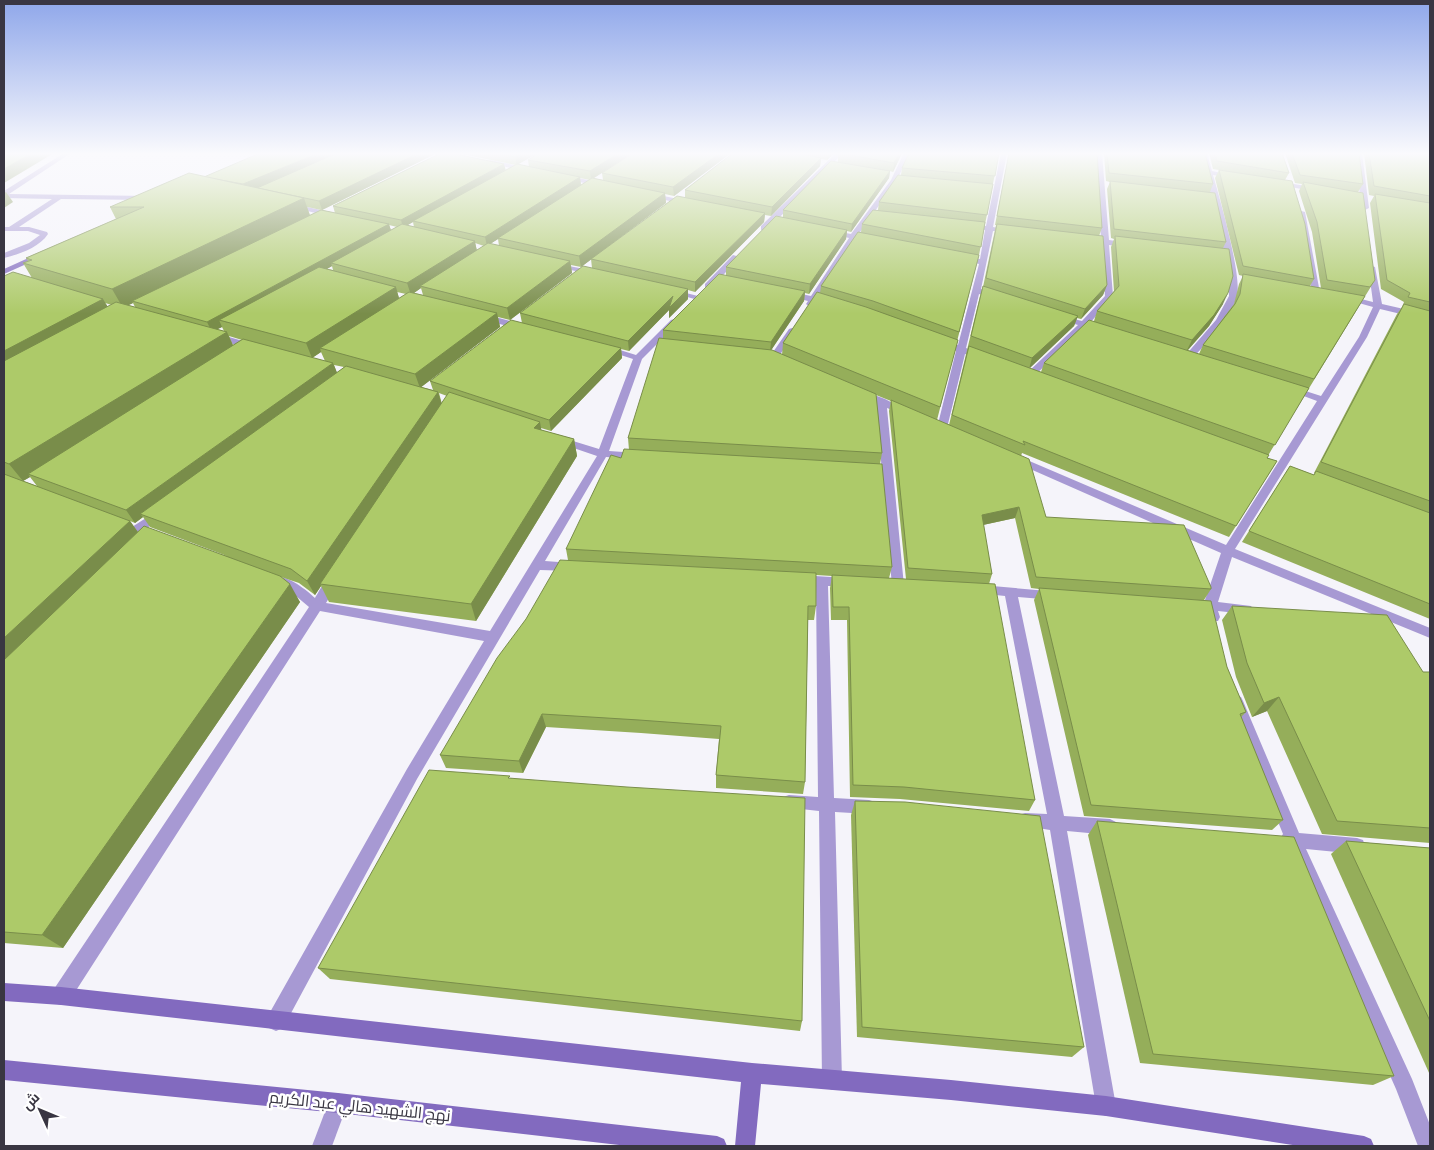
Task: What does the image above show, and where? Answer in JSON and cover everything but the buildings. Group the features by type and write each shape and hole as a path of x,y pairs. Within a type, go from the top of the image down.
{"main road":[{"path":"4,272 47,253"},
{"path":"4,992 62,996 752,1073 1106,1106 1364,1146"},
{"name":"نهج الشهيد هالي عبد الكريم","path":"4,1070 338,1103 692,1145 717,1146"},
{"path":"745,1146 752,1073"}],"street":[{"path":"7,229 44,207"},
{"path":"294,207 341,217"},
{"path":"276,1021 412,774 603,454 638,358 658,344 698,297 720,280 750,243 786,207"},
{"path":"774,358 853,237 875,207"},
{"path":"942,428 983,262 993,207"},
{"path":"1031,374 1084,324 1109,296 1102,207"},
{"path":"1189,357 1220,321 1233,296 1237,279 1229,256 1218,207"},
{"path":"1299,207 1306,232 1316,293"},
{"path":"1365,207 1366,217"},
{"path":"314,217 332,209"},
{"path":"869,215 878,216"},
{"path":"962,225 1018,232"},
{"path":"4,256 36,242 44,234 29,229 7,229"},
{"path":"826,231 881,242"},
{"path":"1076,239 1142,246"},
{"path":"1219,255 1229,256"},
{"path":"1216,633 1210,606 1228,551 1323,400 1362,336 1378,305 1370,256"},
{"path":"955,257 983,262"},
{"path":"545,262 600,275"},
{"path":"573,276 589,264"},
{"path":"668,290 698,297"},
{"path":"976,290 1003,298"},
{"path":"778,291 841,307"},
{"path":"1337,297 1430,318"},
{"path":"1048,313 1111,332"},
{"path":"475,315 507,327 529,329"},
{"path":"507,327 518,318"},
{"path":"215,334 267,350"},
{"path":"928,338 988,359"},
{"path":"232,356 248,345"},
{"path":"602,348 638,358"},
{"path":"1279,386 1323,400"},
{"path":"854,390 916,416"},
{"path":"881,401 882,470 898,586"},
{"path":"549,436 603,454 652,457"},
{"path":"1006,455 1383,619 1430,634"},
{"path":"152,537 132,529 168,507"},
{"path":"62,996 343,565"},
{"path":"537,565 587,568"},
{"path":"267,578 294,588 316,606 493,637"},
{"path":"783,579 860,584"},
{"path":"822,581 832,1080"},
{"path":"964,589 1068,596"},
{"path":"1011,592 1057,823 1106,1106"},
{"path":"1191,604 1258,610"},
{"path":"1354,617 1383,619"},
{"path":"1230,687 1294,841 1405,1086 1428,1146"},
{"path":"412,774 432,776"},
{"path":"777,802 882,807"},
{"path":"1008,818 1126,828"},
{"path":"1275,840 1372,847"},
{"path":"322,1146 338,1103"}]}
